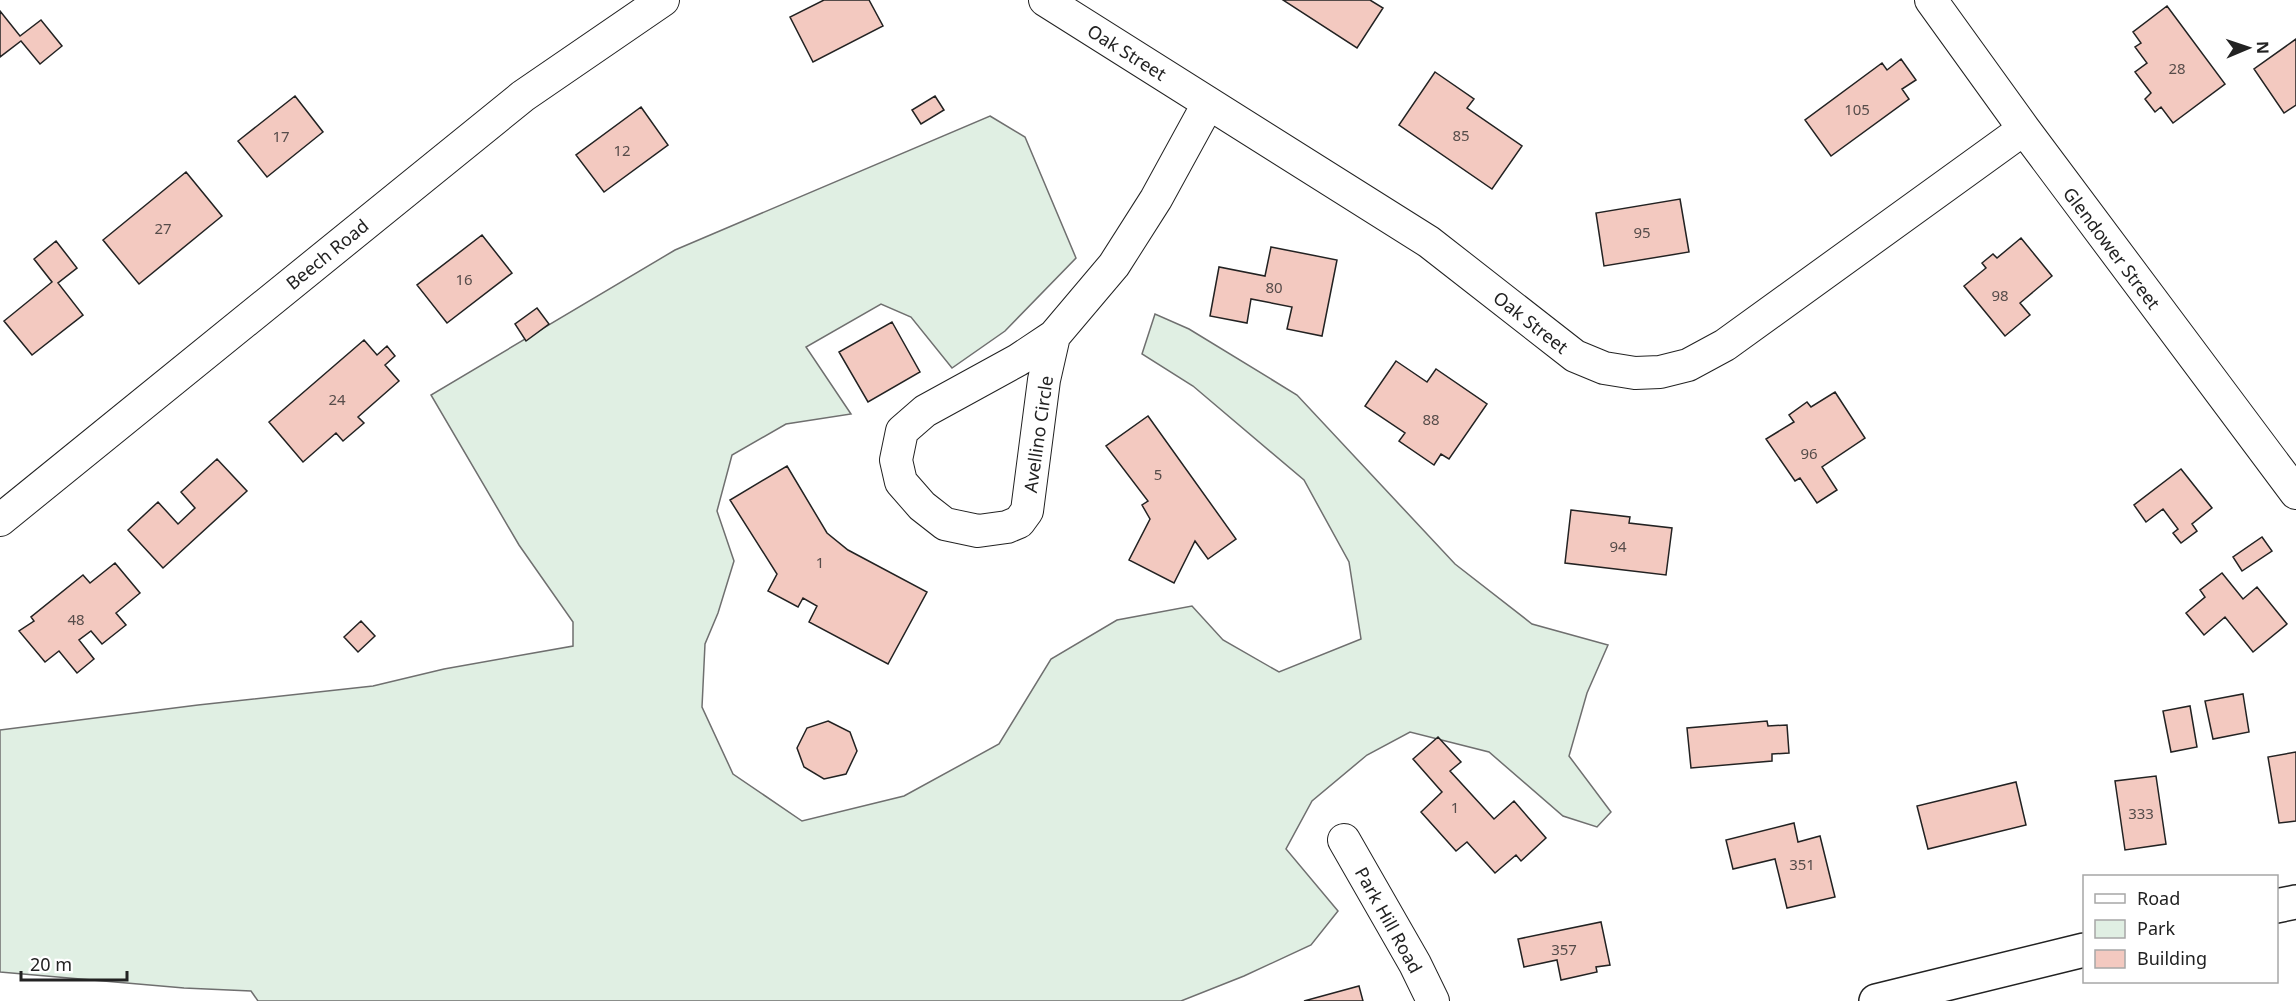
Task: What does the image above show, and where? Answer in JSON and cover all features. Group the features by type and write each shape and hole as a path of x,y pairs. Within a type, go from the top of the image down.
{"main road":[{"path":"2278,906 2296,902"},
{"path":"1876,1001 2083,950"}],"street":[{"name":"Beech Road","path":"0,520 523,96 663,0"},
{"name":"Oak Street","path":"1045,0 1429,242 1575,356 1604,368 1635,373 1660,372 1688,365 1725,345 2024,129"},
{"name":"Glendower Street","path":"1931,0 2024,129 2296,493"},
{"name":"Avellino Circle","path":"1054,336 1044,380 1026,511 1018,522 1007,527 978,531 945,524 922,506 901,482 896,460 902,431 925,411 1018,360 1054,336 1114,265 1156,199 1208,104"},
{"name":"Park Hill Road","path":"1344,840 1415,964 1433,1001"}],"green space":[{"path":"990,116 1025,137 1076,258 1005,331 952,368 911,317 881,304 806,347 851,414 786,424 732,455 717,511 734,561 718,613 705,644 702,707 733,774 802,821 904,796 999,744 1051,659 1117,620 1192,606 1223,640 1279,672 1361,639 1349,562 1304,480 1193,386 1142,354 1155,314 1189,329 1297,395 1455,564 1532,624 1608,645 1587,693 1569,756 1611,812 1597,827 1563,816 1489,752 1410,732 1367,755 1312,801 1286,849 1338,911 1311,945 1244,976 1181,1001 258,1001 251,991 184,988 0,972 0,730 373,686 444,669 573,646 573,622 519,545 431,395 675,250"}],"building":[{"path":"824,0 869,0 883,26 813,62 790,17"},
{"path":"1283,0 1370,0 1383,8 1357,48"},
{"path":"2167,6 2225,84 2173,123 2161,107 2155,112 2145,99 2151,93 2135,72 2147,63 2135,47 2141,43 2133,32"},
{"path":"0,11 20,36 41,20 62,46 40,64 21,41 0,57"},
{"path":"2296,39 2296,105 2284,113 2254,69"},
{"path":"1901,59 1916,80 1902,89 1909,99 1831,156 1805,120 1882,63 1887,70"},
{"path":"1435,72 1474,99 1467,108 1522,146 1492,189 1399,125"},
{"path":"295,96 323,132 267,177 238,141"},
{"path":"935,96 944,110 921,124 912,110"},
{"path":"641,107 668,145 604,192 576,155"},
{"path":"186,172 222,216 139,284 103,240"},
{"path":"1680,199 1689,252 1604,266 1596,213"},
{"path":"482,235 512,273 447,323 417,285"},
{"path":"2021,238 2052,276 2020,303 2030,315 2005,336 1964,286 1986,268 1982,263 1993,254 1997,258"},
{"path":"56,241 77,268 58,283 83,315 32,355 4,321 52,282 34,259"},
{"path":"1271,247 1337,260 1322,336 1287,329 1292,307 1251,299 1247,323 1210,316 1219,267 1265,276"},
{"path":"537,308 549,324 526,341 515,324"},
{"path":"892,322 920,372 868,402 839,352"},
{"path":"364,340 377,355 387,346 395,356 385,365 399,381 358,417 364,423 343,441 336,433 303,462 269,422"},
{"path":"1396,361 1427,382 1436,369 1487,404 1449,459 1441,454 1434,465 1399,441 1405,433 1365,406"},
{"path":"1835,392 1865,438 1822,467 1837,490 1817,503 1800,478 1795,481 1766,439 1794,422 1789,415 1807,402 1811,407"},
{"path":"1148,416 1236,539 1208,559 1195,541 1174,583 1129,560 1150,519 1142,505 1148,501 1106,446"},
{"path":"217,459 247,491 163,568 128,530 158,502 178,524 195,508 181,492"},
{"path":"787,466 827,533 848,550 927,592 888,664 809,622 817,606 803,598 798,607 768,591 777,574 730,500"},
{"path":"2181,469 2212,508 2192,524 2197,531 2181,543 2173,533 2178,529 2163,509 2146,522 2134,505"},
{"path":"1571,510 1630,517 1629,523 1672,528 1666,575 1565,563"},
{"path":"2262,537 2272,551 2242,571 2233,557"},
{"path":"115,563 140,593 116,613 126,625 102,644 91,631 79,640 94,659 77,673 59,651 45,662 19,631 34,621 31,617 83,575 90,583"},
{"path":"2222,573 2243,599 2257,587 2287,624 2253,652 2225,617 2204,635 2186,613 2205,597 2200,590"},
{"path":"361,621 375,636 358,652 344,637"},
{"path":"2243,694 2249,732 2213,739 2205,701"},
{"path":"2190,706 2197,747 2171,752 2163,711"},
{"path":"828,721 850,732 857,751 846,774 824,779 804,767 797,748 807,728"},
{"path":"1767,721 1768,726 1787,725 1789,753 1772,754 1772,761 1691,768 1687,728"},
{"path":"1438,737 1461,762 1450,771 1494,819 1514,801 1546,838 1521,861 1516,855 1495,873 1467,842 1456,851 1421,812 1442,792 1413,759"},
{"path":"2296,752 2296,821 2279,823 2268,757"},
{"path":"2156,776 2166,844 2125,850 2115,781"},
{"path":"2016,782 2026,825 1928,849 1917,806"},
{"path":"1794,823 1798,842 1820,836 1835,897 1787,908 1775,859 1733,869 1726,840"},
{"path":"1601,922 1610,965 1596,967 1597,972 1561,980 1557,960 1524,967 1518,939"},
{"path":"1359,986 1363,1001 1304,1001"}]}
